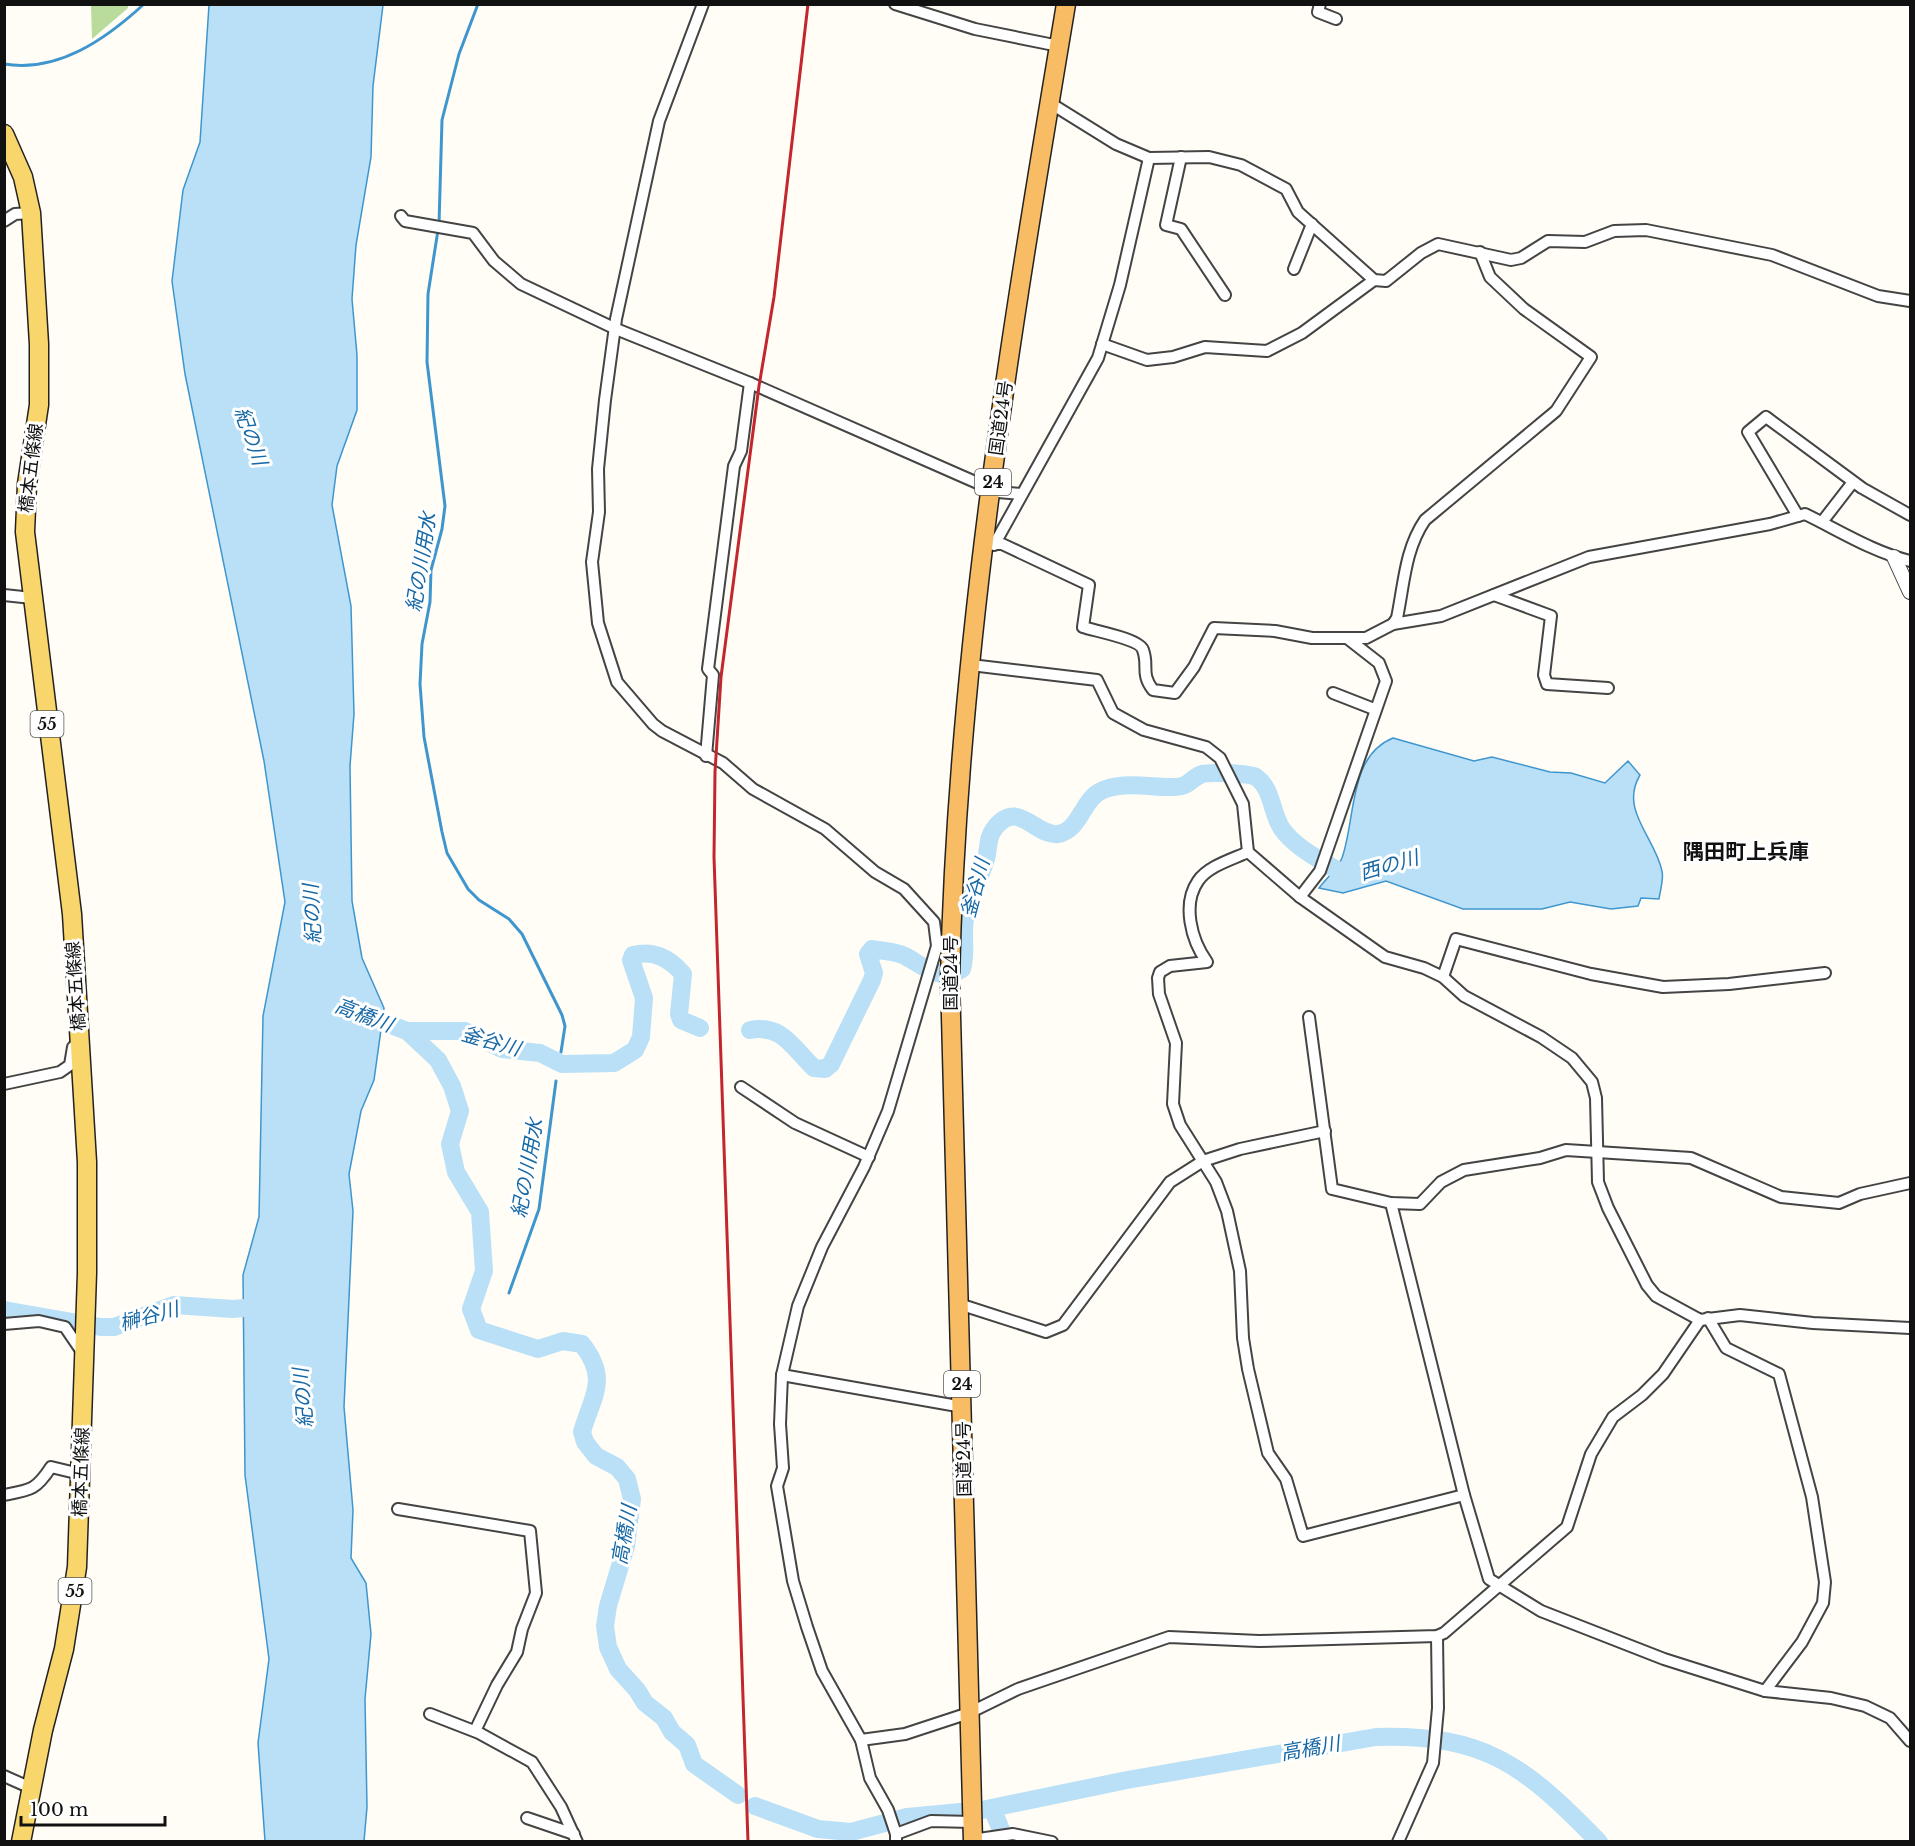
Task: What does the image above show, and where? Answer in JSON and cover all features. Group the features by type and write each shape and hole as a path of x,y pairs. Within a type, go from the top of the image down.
{"highway":[{"name":"国道24号","path":"972,1835 963,1407 958,1304 950,971 956,817 971,665 989,544 992,488 1013,331 1066,4"}],"main road":[{"name":"橋本五條線","path":"4,134 23,177 31,213 39,344 39,405 25,509 32,598 72,914 87,1162 86,1334 77,1568 73,1604 21,1842"}],"street":[{"path":"703,4 659,121 616,329 605,400 598,469 599,512 592,562 598,623 616,682 632,702 662,731 723,763 753,789 825,829 875,872 904,889 934,922 936,946 888,1111 869,1157 805,1285 782,1375 780,1424 783,1468 777,1486 793,1581 822,1671 861,1740 870,1778 888,1810 896,1838 932,1821 972,1835 992,1838 1013,1834 1052,1842"},
{"path":"895,4 975,29 1059,46"},
{"path":"1320,4 1317,12 1336,19"},
{"path":"1050,103 1116,144 1149,158 1209,157 1241,165 1277,184 1286,189 1298,212 1374,280 1386,281 1421,253 1438,244 1511,260 1521,258 1548,241 1585,242 1614,231 1646,230 1673,233 1772,255 1878,296 1911,301"},
{"path":"1181,157 1167,225 1181,229 1225,295"},
{"path":"989,544 1021,494 1098,358 1120,285 1149,158"},
{"path":"4,221 15,214 31,213"},
{"path":"401,216 405,221 473,233 494,261 521,284 616,329 750,382 998,492 1021,494"},
{"path":"1294,269 1312,224"},
{"path":"1393,624 1397,618 1407,556 1414,535 1425,520 1556,411 1591,357 1524,309 1490,277 1480,252"},
{"path":"1102,344 1147,360 1173,357 1205,347 1267,351 1302,333 1374,280"},
{"path":"706,756 713,675 708,669 734,466 741,451 750,382"},
{"path":"1797,516 1748,432 1766,417 1853,482 1911,515"},
{"path":"1822,522 1853,482"},
{"path":"989,544 1002,544 1089,585 1083,627 1136,641 1143,649 1145,680 1153,690 1175,693 1194,667 1214,628 1275,631 1312,638 1366,638 1393,624 1441,616 1589,557 1770,524 1806,514 1894,557 1911,561"},
{"path":"1894,557 1911,592"},
{"path":"1494,595 1551,616 1544,675 1547,684 1608,688"},
{"path":"4,596 32,598"},
{"path":"1300,897 1320,871 1374,709 1386,681 1379,663 1347,637"},
{"path":"971,665 1097,680 1113,713 1144,730 1206,747 1220,758 1243,804 1248,852 1300,897 1385,957 1424,968 1443,977 1464,996 1540,1037 1572,1058 1592,1082 1596,1098 1600,1151 1598,1182 1608,1208 1647,1285 1656,1296 1674,1308 1704,1319 1740,1315 1813,1323 1911,1328"},
{"path":"1333,693 1374,709"},
{"path":"1248,852 1214,868 1198,880 1189,915 1202,955 1207,962 1170,966 1160,972 1158,978 1159,994 1176,1042 1173,1104 1180,1125 1203,1161 1227,1211 1235,1240 1245,1348 1268,1453 1286,1479 1303,1536 1464,1495"},
{"path":"1443,977 1456,939 1592,974 1663,987 1729,984 1825,973"},
{"path":"1309,1017 1332,1189 1390,1203 1420,1204 1441,1182 1464,1170 1540,1158 1566,1150 1691,1158 1781,1197 1839,1203 1860,1194 1911,1183"},
{"path":"4,1084 60,1072 70,1065 73,1047 80,1043"},
{"path":"741,1087 795,1123 869,1157"},
{"path":"958,1304 1046,1332 1063,1324 1170,1182 1203,1161 1240,1149 1325,1131"},
{"path":"1390,1203 1464,1495 1489,1579 1541,1611 1664,1659 1765,1691 1832,1698 1865,1706 1890,1718 1911,1741"},
{"path":"861,1740 905,1734 969,1713 1018,1689 1168,1637 1259,1641 1437,1636 1444,1633 1566,1527 1591,1454 1613,1417 1642,1395 1663,1374 1704,1319"},
{"path":"1704,1319 1726,1348 1779,1374 1812,1497 1826,1582 1823,1603 1802,1642 1765,1691"},
{"path":"4,1324 39,1321 65,1327 80,1349 86,1334"},
{"path":"782,1375 963,1407"},
{"path":"4,1495 29,1491 39,1485 51,1467 80,1474"},
{"path":"398,1509 530,1531 536,1593 522,1629 517,1652 497,1685 475,1731"},
{"path":"1398,1842 1433,1763 1438,1708 1437,1636"},
{"path":"430,1714 475,1731 532,1762 575,1838"},
{"path":"4,1776 31,1788"},
{"path":"527,1818 575,1838"}],"green space":[{"path":"91,5 128,5 128,8 92,39"}],"water":[{"name":"紀の川","path":"209,5 383,5 373,86 371,157 356,245 352,299 357,355 357,410 337,466 332,505 351,606 354,714 350,766 352,901 362,958 384,1008 374,1080 361,1111 349,1174 353,1211 344,1407 353,1510 351,1558 366,1583 371,1634 365,1699 367,1807 364,1841 265,1841 258,1743 269,1659 245,1475 243,1275 259,1217 263,1016 285,902 264,761 185,374 172,281 183,190 200,142"},
{"name":"西の川","path":"1393,738 1474,761 1492,757 1550,772 1571,773 1605,783 1628,761 1640,775 1635,788 1636,812 1662,871 1659,899 1641,898 1638,906 1611,909 1570,902 1542,909 1463,909 1386,881 1343,893 1319,888 1342,858 1356,790 1368,759 1378,747"}],"waterway":[{"path":"4,64 24,65 62,58 97,41 144,4"},
{"name":"紀の川用水","path":"439,224 442,120 459,54 478,4"},
{"name":"紀の川用水","path":"438,230 428,294 427,362 445,506 442,529 431,570 430,602 422,644 420,684 424,737 447,853 468,889 479,900 509,919 522,934 562,1015 565,1026 561,1052"},
{"name":"釜谷川","path":"750,1030 770,1030 779,1034 793,1045 814,1068 825,1069 831,1064 872,980 874,973 868,954 872,949 901,954 939,973 954,973 962,969 965,919 994,829 1003,820 1019,817 1050,833 1065,832 1076,822 1088,802 1107,788 1126,785 1180,787 1206,773 1229,773 1256,777 1266,788 1278,823 1288,837 1304,850 1348,877 1357,874"},
{"name":"釜谷川","path":"407,1031 465,1031 502,1049 540,1053 562,1064 614,1063 635,1050 641,1037 644,998 631,960 633,955 641,954 661,957 683,974 679,1014 681,1020 700,1028"},
{"name":"高橋川","path":"360,1013 407,1031 438,1060 452,1086 460,1111 450,1144 456,1172 480,1212 484,1271 471,1309 479,1330 538,1349 563,1341 582,1344 590,1357 597,1378 596,1388 582,1432 585,1442 596,1456 617,1467 627,1479 632,1499 626,1546 608,1606 605,1626 608,1647 618,1669 637,1690 645,1703 664,1718 672,1732 687,1745 694,1764 738,1795"},
{"name":"紀の川用水","path":"509,1293 539,1209 556,1081"},
{"name":"榊谷川","path":"4,1310 101,1327 114,1327 174,1305 233,1309 269,1306"},
{"name":"高橋川","path":"755,1806 818,1829 851,1832 907,1817 982,1810 1127,1780 1376,1737 1414,1738 1447,1741 1501,1760 1548,1793 1599,1842"},
{"path":"992,1808 1006,1842"}],"railway":[{"path":"748,1842 714,857 715,772 721,677 759,386 774,297 808,4"}],"district":[{"name":"隅田町上兵庫","path":"1746,852"}]}
